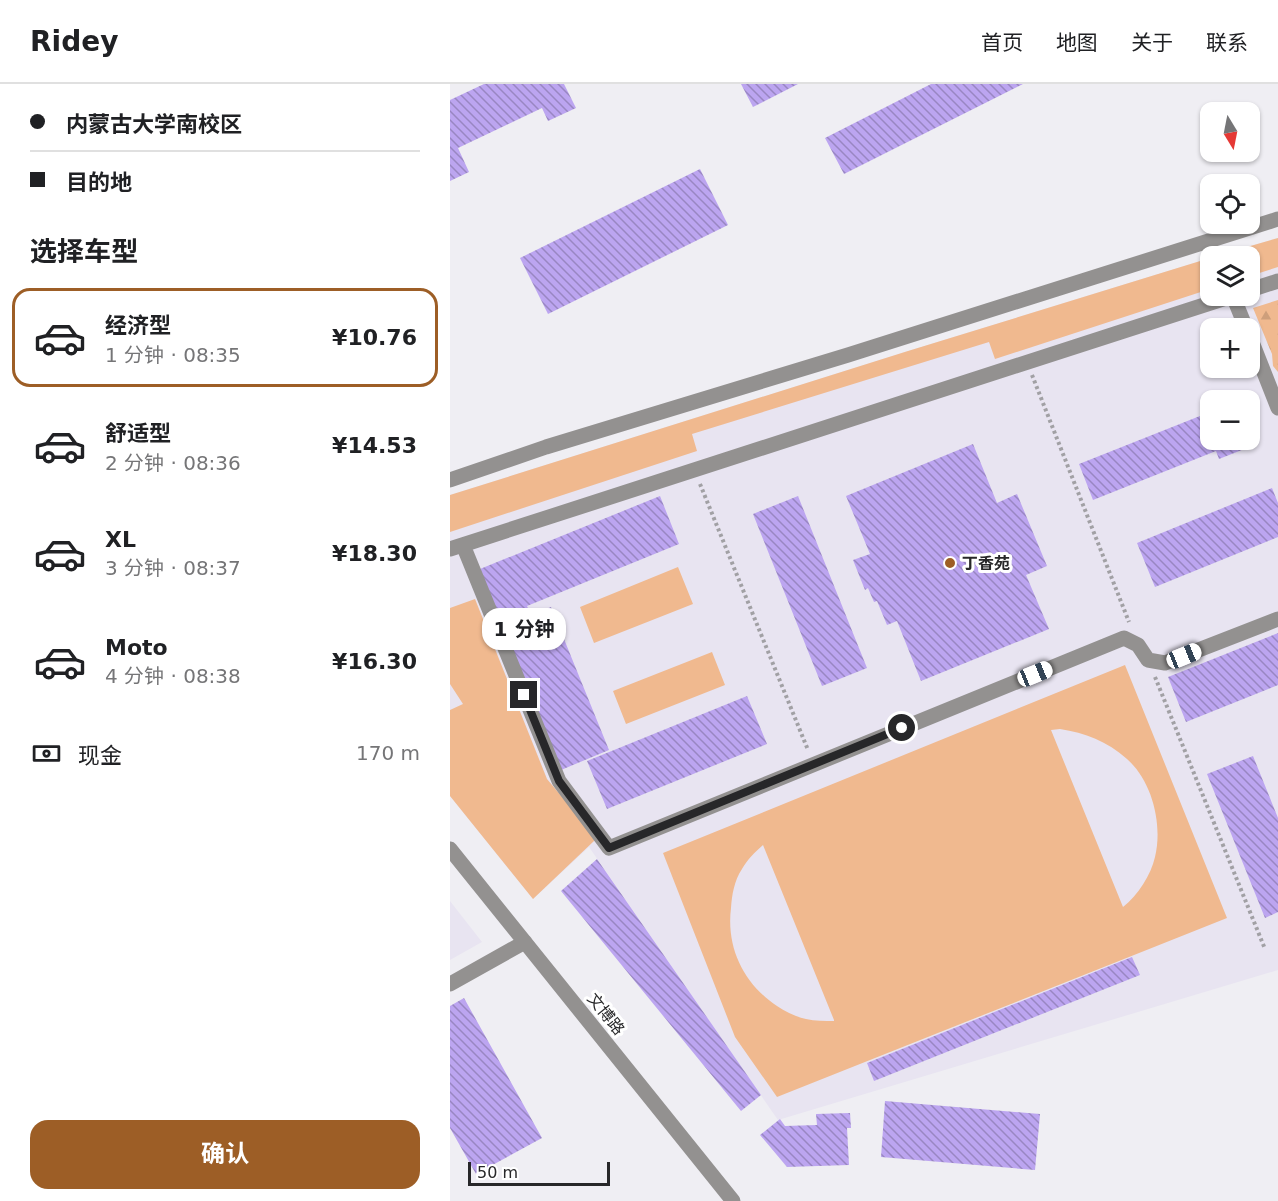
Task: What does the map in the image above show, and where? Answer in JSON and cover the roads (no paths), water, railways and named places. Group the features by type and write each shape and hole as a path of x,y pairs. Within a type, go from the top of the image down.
{"street":[{"path":"450,480 546,447 871,348 1278,219"},
{"path":"1260,287 1278,281"},
{"path":"1202,306 457,547 559,781 609,848 1124,638 1138,645 1148,660 1165,663 1278,619"},
{"path":"1260,362 1278,408"},
{"name":"文博路","path":"450,849 733,1201"},
{"path":"450,984 525,942"}],"place":[{"name":"丁香苑","path":"950,563"}]}
